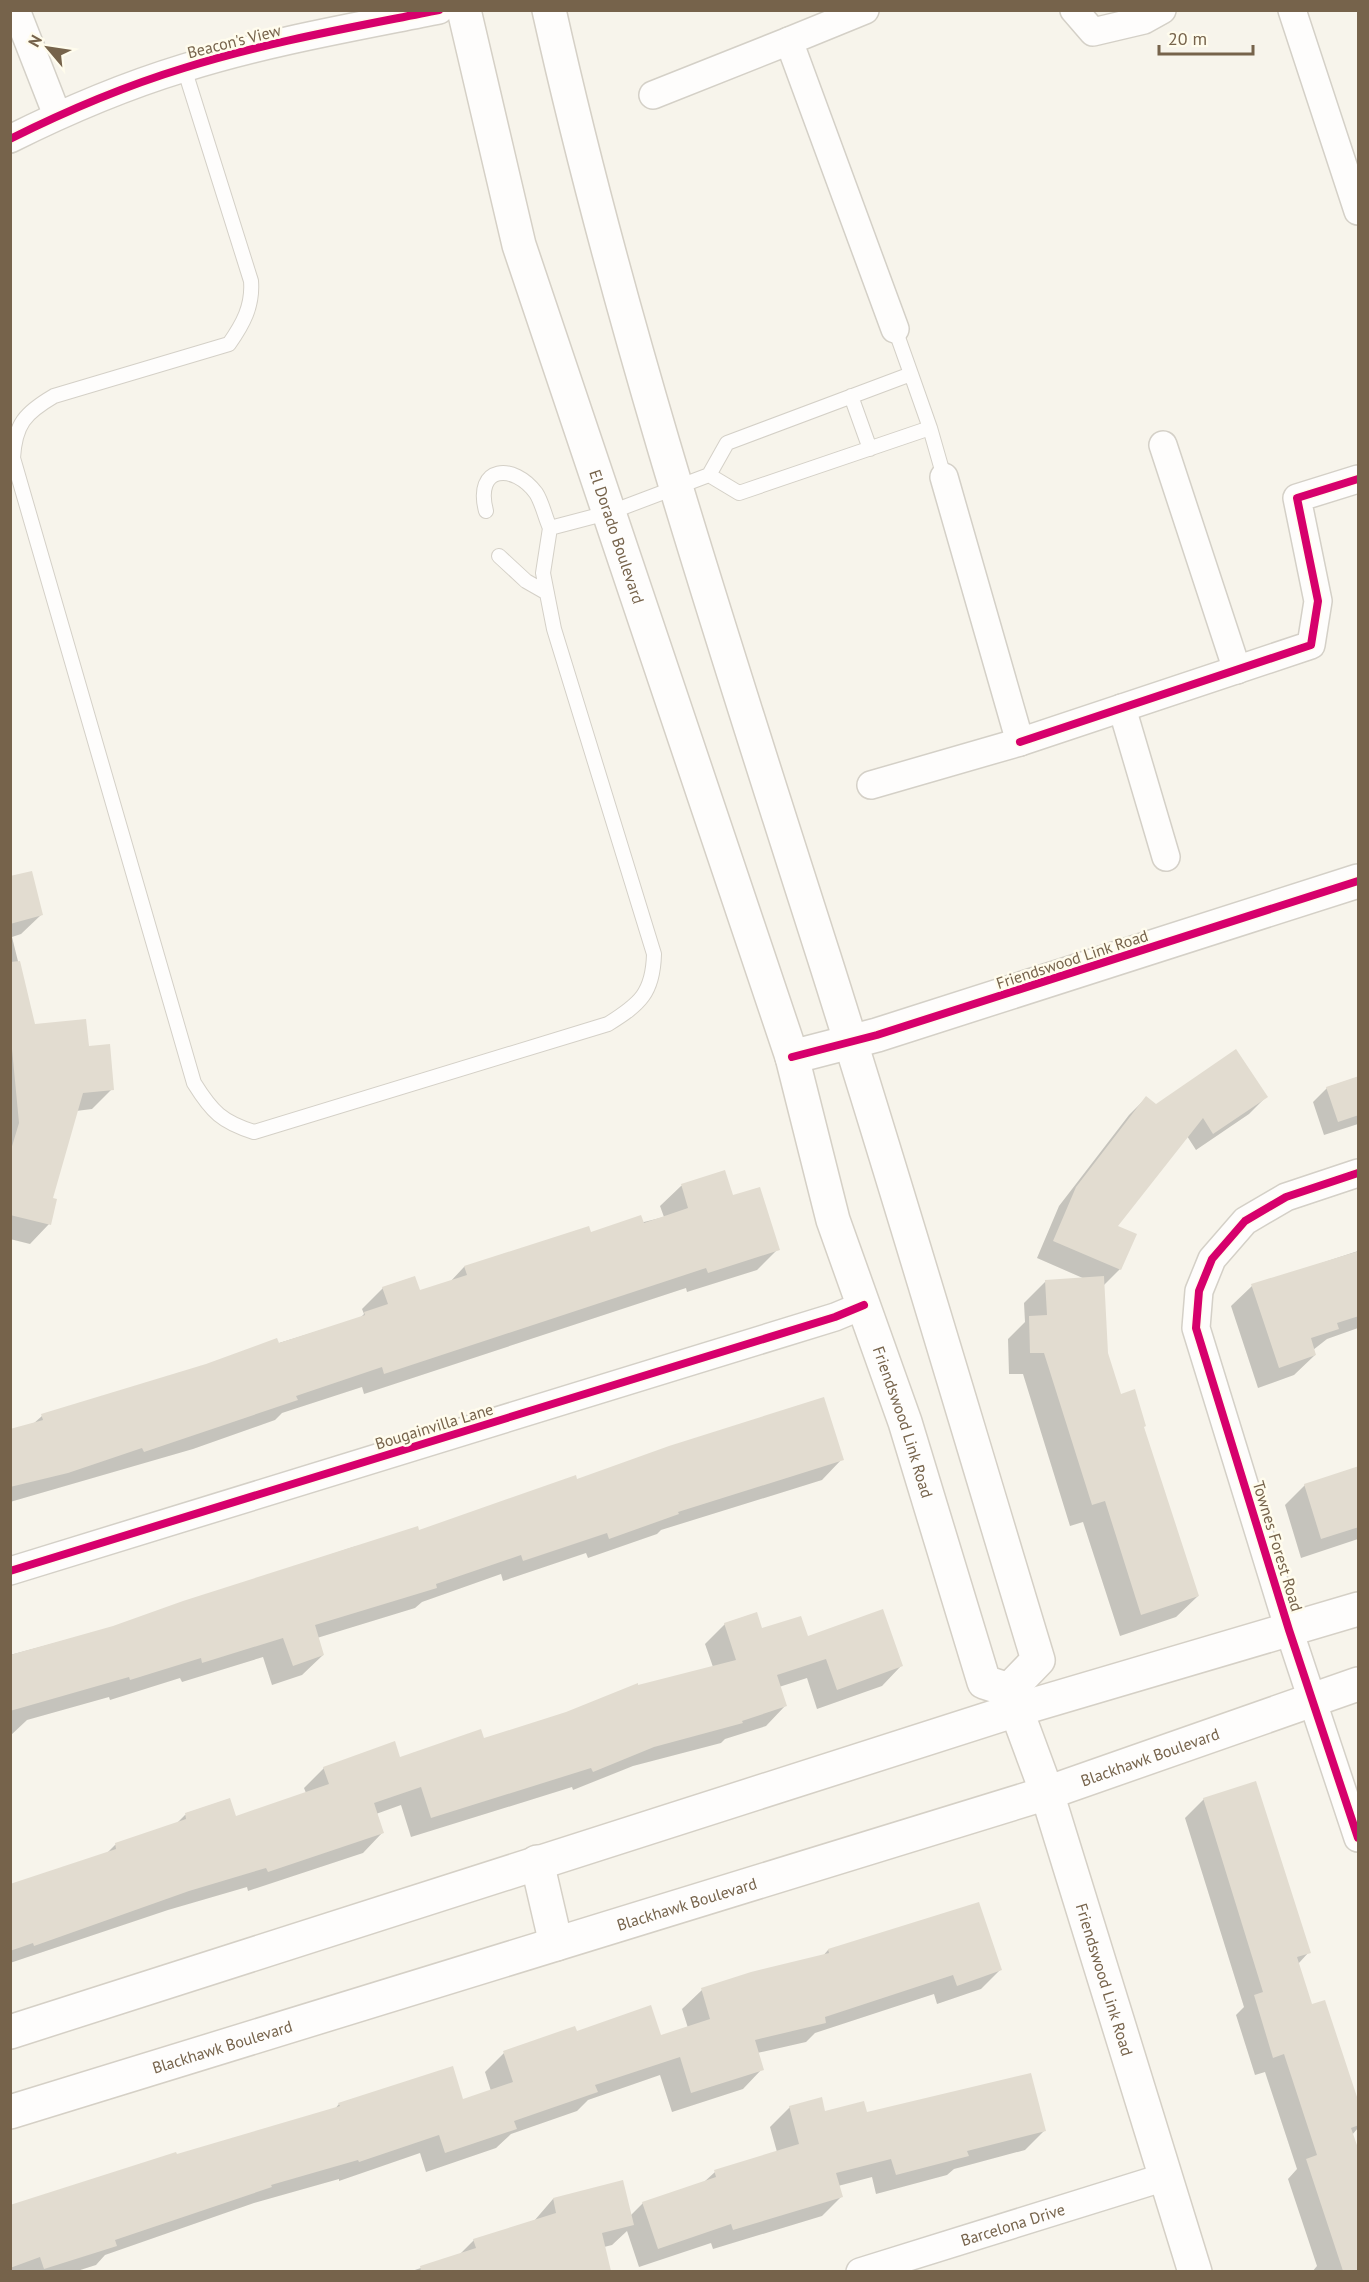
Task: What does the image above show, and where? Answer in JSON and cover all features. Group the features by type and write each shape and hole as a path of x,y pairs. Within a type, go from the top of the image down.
{"main road":[{"name":"El Dorado Boulevard","path":"464,10 519,245 611,512 792,1057"},
{"path":"549,10 582,155 675,488 851,1043 1038,1660 1013,1700"},
{"name":"Friendswood Link Road","path":"1195,2271 1047,1792 1013,1700 984,1682 905,1422 833,1220 792,1057 851,1043 1359,881"},
{"path":"10,2032 537,1862 1013,1700 1290,1630 1359,1609"},
{"name":"Blackhawk Boulevard","path":"10,2112 1047,1792 1312,1698 1359,1684"},
{"path":"537,1862 556,1944"}],"street":[{"path":"16,10 57,116"},
{"name":"Beacon's View","path":"10,139 57,116 184,68 335,30 439,10"},
{"path":"653,95 865,10"},
{"path":"1074,10 1093,32 1144,20 1162,10"},
{"path":"1292,10 1359,211"},
{"path":"789,41 895,329"},
{"path":"1163,445 1237,670"},
{"path":"944,477 1020,742"},
{"path":"871,785 1020,742 1311,645 1318,601 1297,498 1359,479"},
{"path":"1122,708 1166,856"},
{"name":"Townes Forest Road","path":"1359,1173 1286,1197 1245,1221 1212,1259 1199,1291 1196,1328 1290,1630 1359,1838"},
{"name":"Bougainvilla Lane","path":"10,1571 835,1317 864,1305"},
{"name":"Barcelona Drive","path":"860,2271 1165,2176"}],"lane":[{"path":"184,68 251,281 252,296 244,323 228,344 54,396 34,408 23,420 14,437 13,458 194,1083 211,1110 231,1125 254,1132 608,1024 629,1011 645,996 654,976 654,954 554,629 543,573 550,528 536,494 522,479 507,473 494,475 484,482 482,494 486,511"},
{"path":"895,329 930,428 944,477"},
{"path":"550,528 611,512 709,475 727,443 911,374"},
{"path":"851,396 870,448"},
{"path":"709,475 739,493 930,428"},
{"path":"499,556 526,580 547,593"}],"building":[{"path":"32,871 43,915 10,924 10,876"},
{"path":"20,961 35,1024 86,1019 89,1046 110,1044 114,1090 83,1093 53,1198 57,1199 51,1225 10,1215 10,1153 19,1123 10,1028 10,962"},
{"path":"1236,1049 1268,1097 1213,1134 1203,1118 1118,1226 1137,1234 1121,1270 1053,1241 1076,1187 1146,1096 1156,1104"},
{"path":"1359,1076 1359,1115 1338,1122 1326,1087"},
{"path":"725,1170 733,1195 760,1187 780,1250 708,1273 706,1268 384,1374 382,1367 296,1396 298,1400 144,1452 142,1448 68,1473 10,1487 10,1429 43,1420 41,1414 206,1364 277,1338 279,1343 365,1315 364,1312 388,1304 382,1287 415,1276 420,1290 467,1275 464,1266 589,1226 591,1232 641,1215 644,1223 688,1208 681,1184"},
{"path":"1359,1251 1359,1316 1337,1323 1339,1329 1311,1338 1316,1355 1279,1368 1251,1284"},
{"path":"1104,1276 1108,1353 1121,1394 1135,1389 1146,1426 1144,1427 1199,1596 1141,1615 1105,1501 1092,1505 1044,1353 1030,1353 1029,1316 1047,1315 1045,1280"},
{"path":"824,1397 844,1460 678,1512 679,1514 609,1539 607,1533 523,1561 521,1555 436,1584 437,1588 315,1625 324,1655 293,1666 283,1638 202,1663 201,1658 130,1680 129,1677 10,1711 10,1655 113,1626 183,1601 418,1526 419,1530 576,1475 577,1479 669,1446"},
{"path":"1359,1466 1359,1527 1321,1539 1304,1484"},
{"path":"883,1609 903,1666 837,1690 826,1659 777,1675 787,1706 742,1721 743,1723 654,1747 593,1772 591,1768 431,1818 421,1787 374,1803 384,1833 268,1872 266,1868 189,1891 34,1946 33,1943 10,1951 10,1884 116,1849 115,1843 186,1819 185,1813 230,1798 236,1816 329,1784 323,1767 395,1741 400,1757 481,1729 484,1738 566,1712 638,1683 638,1685 736,1660 724,1623 757,1612 762,1628 801,1616 808,1636"},
{"path":"1256,1781 1311,1953 1297,1957 1312,2004 1325,2000 1359,2103 1359,2125 1351,2128 1359,2151 1359,2271 1343,2271 1306,2159 1317,2155 1284,2054 1273,2058 1254,1995 1263,1992 1203,1798"},
{"path":"979,1902 1002,1970 957,1986 953,1975 825,2017 826,2023 755,2040 764,2070 691,2093 680,2057 595,2085 598,2092 514,2121 517,2129 445,2153 439,2135 359,2162 358,2160 271,2185 272,2187 115,2240 117,2246 44,2269 40,2257 10,2268 10,2205 176,2152 177,2154 340,2106 338,2103 453,2066 463,2099 513,2082 503,2051 575,2026 577,2031 651,2005 661,2035 710,2019 701,1988 751,1972 829,1953 828,1949"},
{"path":"1031,2073 1046,2131 967,2151 969,2156 896,2175 891,2159 836,2173 843,2197 733,2230 731,2224 658,2249 642,2202 716,2177 714,2170 799,2144 789,2106 822,2097 825,2111 864,2101 867,2112"},
{"path":"623,2180 634,2225 602,2233 611,2271 421,2271 420,2266 476,2248 473,2239 556,2213 553,2198"}],"cycle path":[{"path":"10,139 96,100 184,68 279,43 439,10"},
{"path":"1020,742 1311,645 1318,601 1297,498 1358,479"},
{"path":"792,1057 877,1035 1358,881"},
{"path":"1358,1173 1286,1197 1245,1221 1212,1259 1199,1291 1196,1328 1289,1630 1358,1838"},
{"path":"10,1571 835,1317 864,1305"}]}
